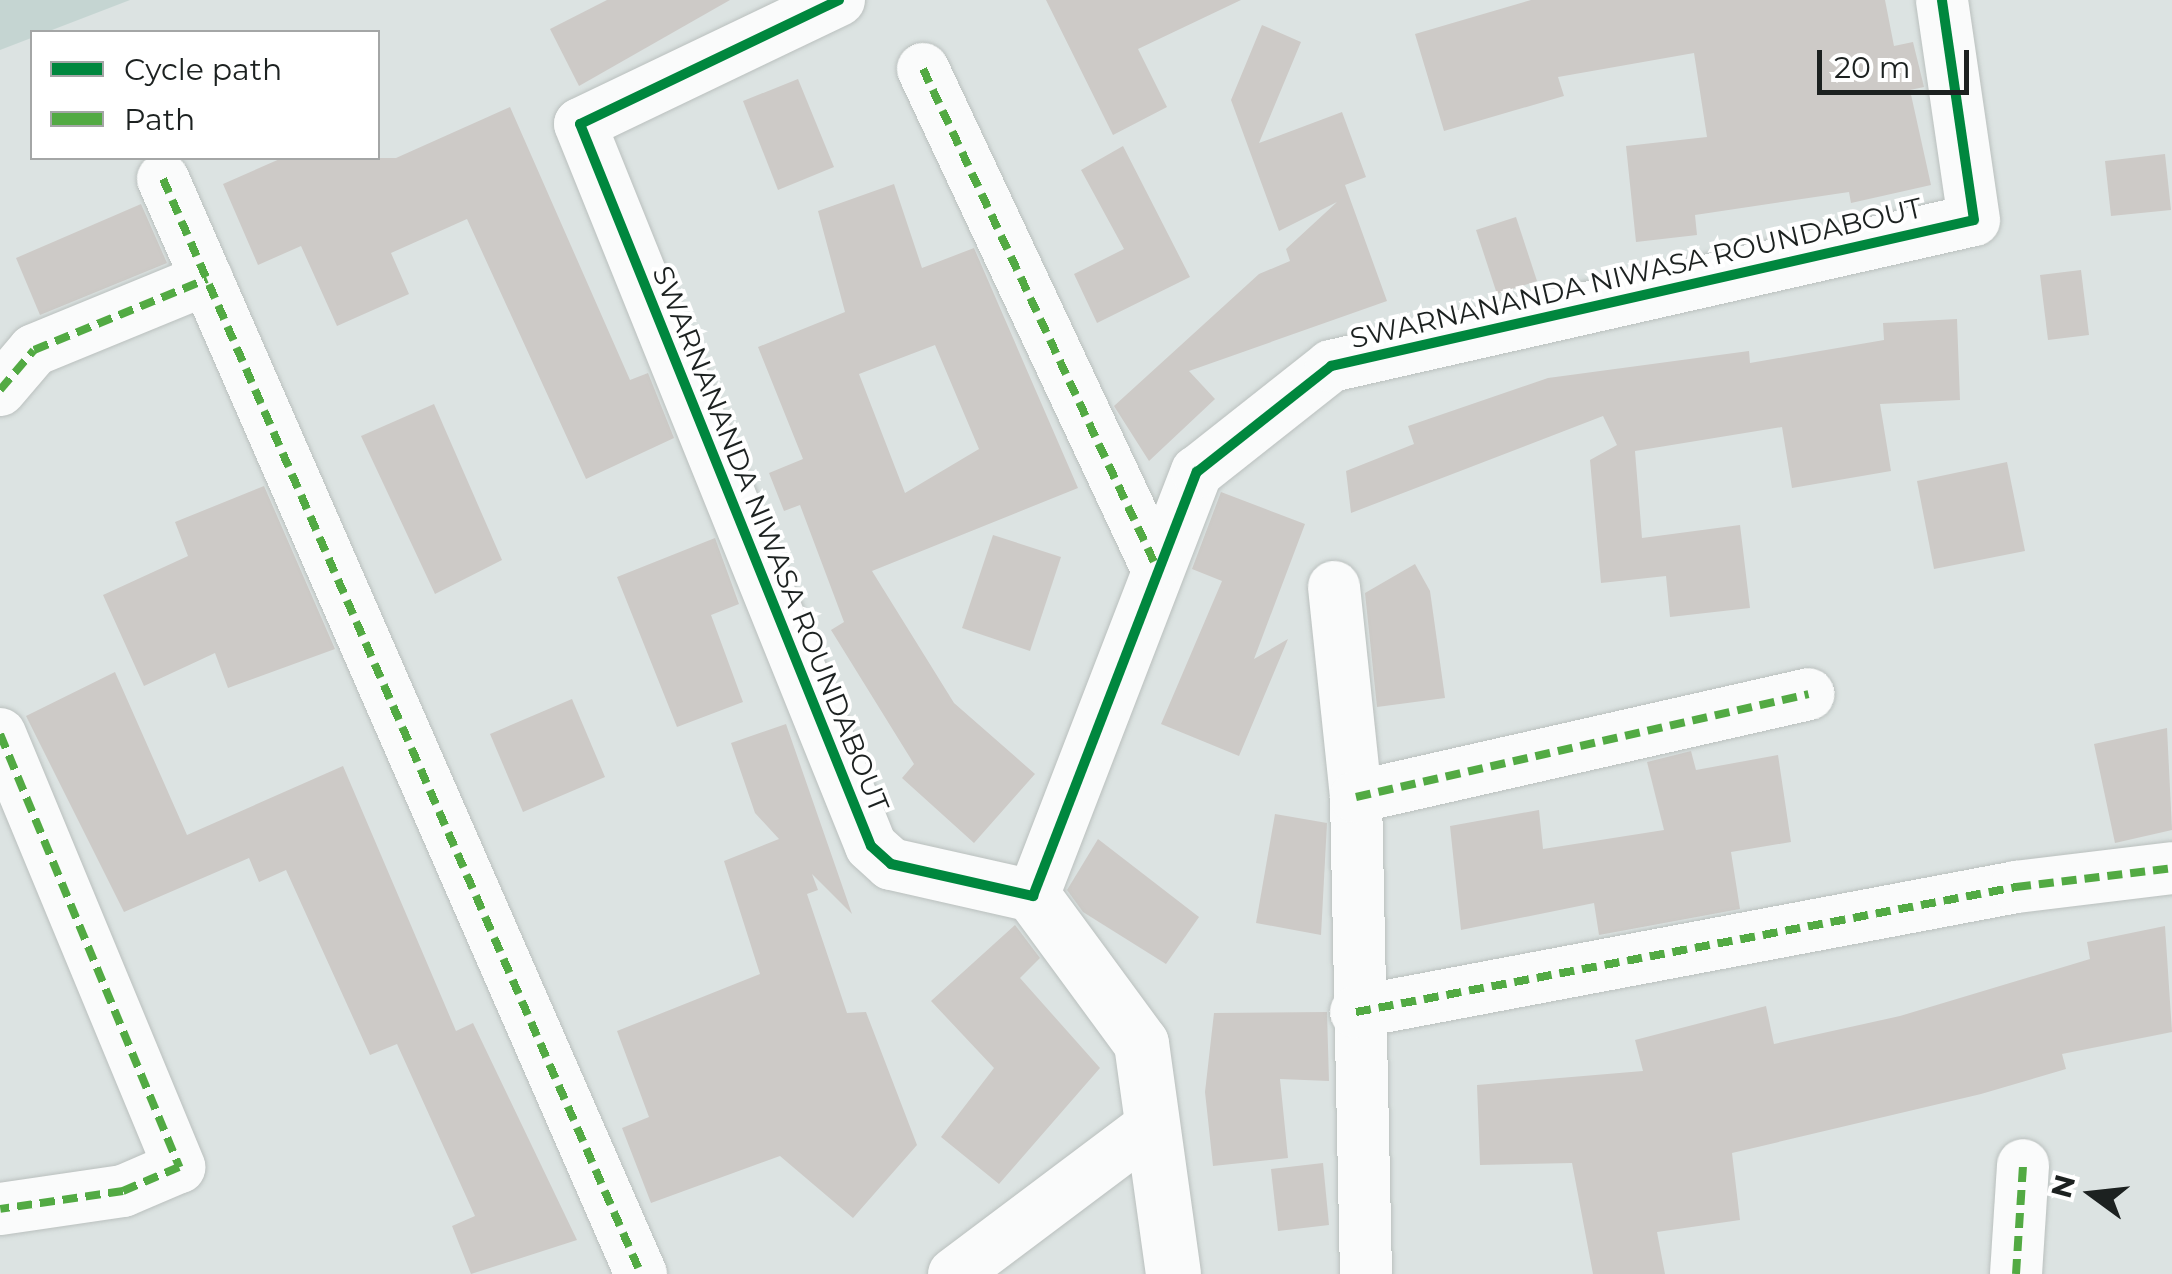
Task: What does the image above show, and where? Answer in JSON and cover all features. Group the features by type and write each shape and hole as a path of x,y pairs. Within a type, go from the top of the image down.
{"street":[{"name":"SWARNANANDA NIWASA ROUNDABOUT","path":"839,0 580,124 870,846 904,868 993,880 1033,896 1155,564 1197,472 1331,366 1974,220 1942,0"},
{"path":"923,68 1155,564"},
{"path":"163,179 640,1274"},
{"path":"0,390 34,350 207,278"},
{"path":"1334,587 1356,797 1356,1012 1366,1274"},
{"path":"1356,797 1808,694"},
{"path":"0,734 179,1166 122,1191 0,1209"},
{"path":"1356,1012 2016,887 2172,868"},
{"path":"1033,896 1141,1043 1173,1274"},
{"path":"954,1274 1150,1126"},
{"path":"2016,1274 2024,1165"}],"shaded area":[{"path":"0,0 130,0 52,30 30,30 30,38 0,50"}],"building":[{"path":"607,0 730,0 579,86 550,29"},
{"path":"1046,0 1241,0 1138,49 1167,107 1113,135"},
{"path":"1531,0 1885,0 1894,46 1913,42 1924,87 1910,90 1931,185 1851,203 1849,192 1695,215 1697,235 1636,242 1626,146 1707,137 1694,53 1558,77 1564,96 1444,131 1415,34"},
{"path":"1262,25 1301,42 1259,143 1342,112 1366,177 1345,185 1387,301 1189,371 1215,399 1149,461 1114,406 1259,274 1290,261 1286,249 1337,202 1279,231 1231,100"},
{"path":"798,79 834,167 778,190 743,101"},
{"path":"510,107 630,380 648,373 674,438 586,479 467,219 391,253 409,294 337,326 301,246 258,265 223,184 277,160 396,158"},
{"path":"1123,146 1190,277 1097,323 1074,274 1124,249 1081,170"},
{"path":"2165,154 2171,210 2111,216 2105,161"},
{"path":"894,184 922,268 974,248 1078,488 872,571 954,703 1035,774 974,843 902,778 914,764 831,630 844,622 800,505 784,511 769,473 803,459 758,347 845,312 818,211","holes":["935,345 979,449 905,493 859,374"]},
{"path":"141,204 167,263 40,315 16,258"},
{"path":"1516,217 1537,281 1497,294 1476,230"},
{"path":"2081,270 2089,335 2048,340 2040,275"},
{"path":"1957,319 1960,400 1880,404 1891,471 1792,488 1782,427 1635,451 1642,538 1740,525 1750,608 1670,617 1666,576 1601,583 1590,460 1617,445 1603,416 1351,513 1346,471 1414,444 1408,426 1548,378 1749,351 1750,363 1884,340 1883,323"},
{"path":"434,404 502,560 435,594 361,436"},
{"path":"2007,462 2025,551 1934,569 1917,481"},
{"path":"264,486 335,649 228,688 215,653 144,686 103,595 188,556 175,522"},
{"path":"1221,492 1305,524 1254,659 1288,639 1239,756 1161,724 1222,581 1192,569"},
{"path":"993,535 1061,557 1030,651 962,628"},
{"path":"715,538 739,604 711,615 743,702 677,727 617,577"},
{"path":"1415,564 1430,591 1445,698 1377,707 1365,593"},
{"path":"115,672 187,835 343,766 456,1031 473,1023 577,1240 471,1274 452,1226 475,1216 397,1044 370,1055 286,870 259,882 249,858 124,912 26,716"},
{"path":"572,699 605,777 523,812 490,734"},
{"path":"786,724 852,914 812,874 818,890 807,894 847,1013 866,1012 917,1145 853,1218 780,1156 651,1203 622,1128 649,1117 617,1031 760,974 724,861 779,839 755,813 731,743"},
{"path":"2167,728 2172,830 2115,843 2094,744"},
{"path":"1691,751 1696,770 1778,755 1791,842 1731,852 1740,909 1599,935 1594,903 1461,930 1450,826 1539,810 1543,849 1664,830 1647,762"},
{"path":"1275,814 1327,823 1321,935 1256,923"},
{"path":"1098,839 1199,917 1166,964 1083,912 1067,890"},
{"path":"1015,925 1040,958 1020,978 1100,1068 999,1184 941,1137 994,1068 931,1001"},
{"path":"2165,926 2172,1032 2062,1054 2066,1069 1981,1094 1732,1153 1740,1220 1657,1232 1665,1274 1593,1274 1572,1163 1480,1165 1477,1085 1643,1071 1635,1040 1766,1006 1774,1044 1900,1016 2090,959 2087,942"},
{"path":"1327,1012 1329,1081 1280,1079 1288,1158 1213,1166 1205,1092 1214,1013"},
{"path":"1323,1163 1329,1225 1278,1231 1271,1169"}],"marked path":[{"path":"923,69 1155,564"},
{"path":"163,179 641,1274"},
{"path":"0,390 34,350 207,279"},
{"path":"1356,797 1808,694"},
{"path":"0,734 179,1167 123,1191 0,1209"},
{"path":"1356,1012 2016,887 2172,868"},
{"path":"2016,1274 2023,1165"}],"cycle path":[{"path":"839,0 580,124 871,846 891,864 1033,896 1197,472 1331,366 1974,220 1942,0"}]}
